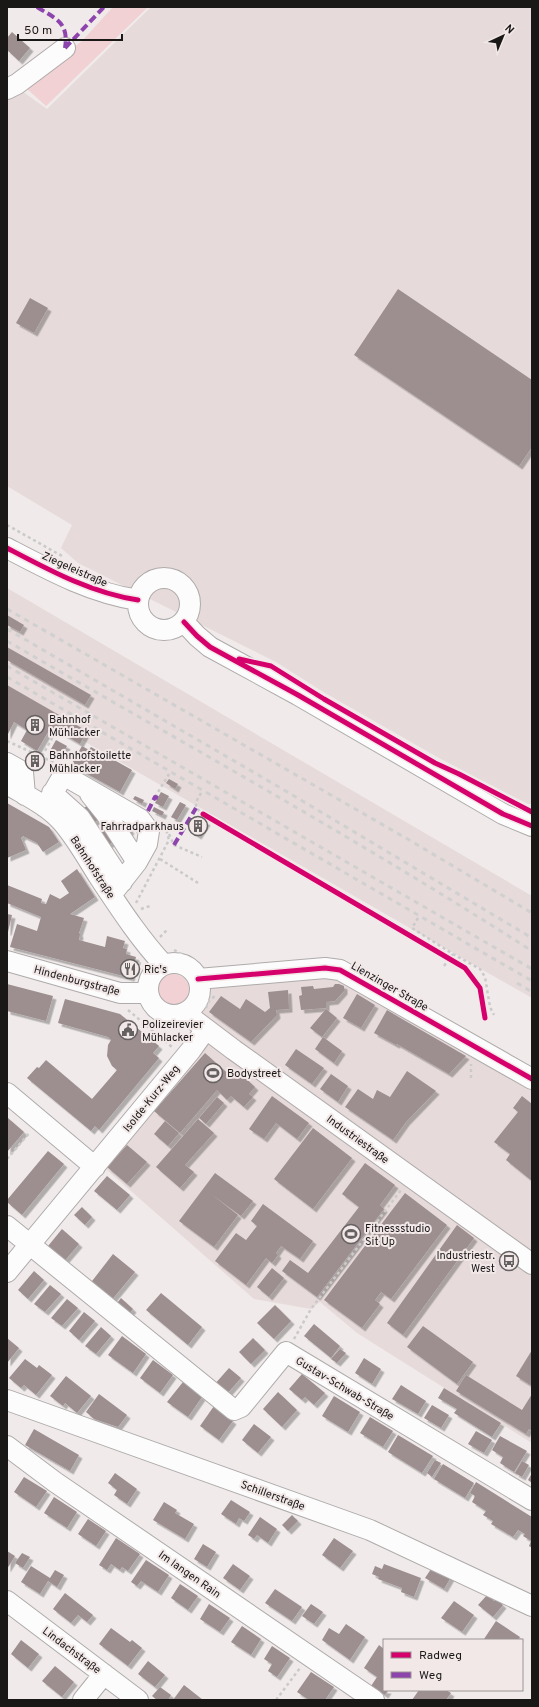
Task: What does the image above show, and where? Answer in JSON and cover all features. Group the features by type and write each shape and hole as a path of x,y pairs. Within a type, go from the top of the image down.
{"street":[{"path":"10,83 65,48"},
{"name":"Ziegeleistraße","path":"7,548 103,593 138,600"},
{"path":"162,577 179,581 186,588 190,600 189,614 184,622 170,630 153,628 141,617 138,609 140,592 153,580 162,577"},
{"path":"184,622 210,647 298,695 504,814 532,826"},
{"path":"7,763 23,772 25,795"},
{"path":"48,800 61,779 67,777 140,819 149,831 148,844 117,889"},
{"name":"Bahnhofstraße","path":"7,784 25,795 48,800 61,821 117,889 148,947 164,965"},
{"path":"84,786 106,814 137,862"},
{"name":"Hindenburgstraße","path":"7,961 120,993 148,993"},
{"path":"172,963 180,964 194,972 198,979 200,987 199,995 196,1002 185,1013 169,1015 162,1012 150,1001 148,986 153,973 164,965 172,963"},
{"name":"Lienzinger Straße","path":"198,979 325,968 340,970 532,1078"},
{"name":"Industriestraße","path":"185,1013 532,1264"},
{"name":"Isolde-Kurz-Weg","path":"7,1272 191,1050 206,1029"},
{"path":"7,1092 95,1167"},
{"path":"7,1226 30,1245"},
{"name":"Gustav-Schwab-Straße","path":"30,1245 234,1410 241,1407 286,1352 532,1500"},
{"name":"Schillerstraße","path":"7,1400 370,1530 532,1606"},
{"name":"Im langen Rain","path":"7,1446 55,1482 374,1700"},
{"name":"Lindachstraße","path":"7,1601 138,1700"},
{"path":"83,1700 104,1674"}],"path":[{"path":"7,525 60,554"},
{"path":"42,756 66,714"},
{"path":"155,797 169,774"},
{"path":"201,793 196,802 196,808 210,818"},
{"path":"168,833 174,845 202,857"},
{"path":"160,859 198,883"},
{"path":"141,910 150,906"},
{"path":"418,918 412,928 480,969 485,977 490,1007 494,1015"},
{"path":"161,937 168,929"},
{"path":"444,966 452,961 453,954"},
{"path":"442,955 452,961"},
{"path":"471,1063 471,1078"},
{"path":"7,1159 40,1120"},
{"path":"286,1352 311,1309 404,1185"},
{"path":"276,1700 309,1657"}],"shaded area":[{"path":"113,7 148,7 46,106 26,88 31,81 82,41"},
{"path":"151,7 532,7 532,804 528,804 439,758 325,693 276,662 78,563 61,548 72,525 7,486 7,96 19,89 47,109"},
{"path":"7,588 532,896 532,998 7,697"},
{"path":"170,974 176,974 186,981 189,990 188,996 182,1003 176,1006 170,1006 160,999 157,993 157,987 164,977"},
{"path":"340,976 532,1091 532,1443 357,1333 320,1302 311,1309 254,1299 91,1156 192,1041 211,985"}],"building":[{"path":"12,32 30,48 19,61 7,50 7,38"},
{"path":"398,289 532,380 532,447 519,466 354,355"},
{"path":"30,298 48,308 34,333 16,323"},
{"path":"7,615 24,625 20,632 7,625"},
{"path":"7,647 91,695 85,705 7,660"},
{"path":"7,685 87,731 80,744 51,727 37,751 21,741 27,730 14,722 7,736"},
{"path":"56,740 67,746 62,755 51,749"},
{"path":"82,746 89,750 91,747 132,770 120,792 71,765"},
{"name":"Bahnhofstoilette Mühlacker","path":"33,756 40,760 36,767 30,763"},
{"path":"169,779 178,784 175,789 166,783"},
{"path":"161,792 169,796 163,807 155,803"},
{"path":"135,796 144,800 142,804 133,799"},
{"path":"180,802 186,805 177,820 171,817"},
{"path":"7,803 49,827 59,842 43,852 37,843 23,836 21,838 26,850 7,858"},
{"path":"88,805 98,820 93,823 84,808"},
{"path":"154,807 164,812 162,816 152,811"},
{"name":"Fahrradparkhaus","path":"198,817 207,822 198,836 190,831"},
{"path":"123,818 131,831 127,833 120,820"},
{"path":"102,827 113,842 108,845 98,830"},
{"path":"77,869 95,897 70,914 84,918 79,933 79,940 105,947 107,936 125,941 123,948 127,949 126,954 136,957 131,978 10,947 17,924 37,931 41,917 7,903 7,885 42,899 41,903 46,904 50,894 60,899 69,893 61,881"},
{"path":"7,914 12,915 8,932 7,932"},
{"path":"7,984 53,996 46,1021 7,1011"},
{"path":"335,984 344,986 344,991 335,1001 326,1002 326,1008 301,1010 299,996 302,995 301,987 313,986 314,989 333,987"},
{"path":"288,990 289,1009 276,1010 277,1015 251,1042 209,1012 221,996 240,1009 246,999 265,1012 270,1008 268,992"},
{"path":"357,994 375,1005 361,1028 343,1018"},
{"path":"65,999 120,1014 159,1046 153,1053 159,1058 99,1130 95,1126 91,1131 27,1078 46,1060 92,1099 117,1070 112,1066 107,1056 108,1045 111,1040 108,1037 58,1023"},
{"path":"326,1009 337,1018 322,1037 310,1028"},
{"path":"387,1010 466,1056 449,1074 397,1044 396,1045 374,1033"},
{"path":"323,1037 342,1051 334,1063 315,1049"},
{"path":"296,1049 324,1068 312,1084 285,1065"},
{"path":"205,1053 234,1079 240,1073 255,1087 249,1094 253,1097 244,1107 231,1096 227,1100 217,1090 180,1133 154,1111"},
{"path":"407,1071 436,1091 406,1122 393,1140 345,1107 358,1089 373,1099 377,1090 390,1097"},
{"path":"331,1074 348,1086 338,1102 320,1089"},
{"path":"272,1096 309,1123 297,1139 276,1123 264,1139 249,1129"},
{"path":"522,1096 532,1104 532,1181 506,1160 510,1154 494,1142 518,1112 513,1108"},
{"path":"217,1097 224,1103 206,1124 199,1118"},
{"path":"8,1118 24,1132 7,1152 7,1119"},
{"path":"198,1119 214,1133 185,1165 194,1172 180,1188 156,1167"},
{"path":"165,1121 179,1133 168,1146 154,1134"},
{"path":"313,1128 352,1158 313,1209 274,1179"},
{"path":"127,1145 147,1162 127,1184 107,1167"},
{"path":"48,1151 64,1164 22,1215 7,1202 7,1200"},
{"name":"Fitnessstudio Sit Up","path":"365,1163 395,1185 380,1205 384,1209 317,1297 282,1271 290,1260 308,1273 359,1207 342,1194"},
{"path":"215,1173 253,1201 241,1216 211,1194 238,1215 214,1247 179,1221"},
{"path":"107,1176 130,1195 117,1210 94,1191"},
{"path":"405,1193 447,1225 391,1299 381,1292 375,1300 380,1304 362,1328 324,1300"},
{"path":"263,1204 313,1241 300,1259 281,1246 276,1253 278,1255 272,1263 266,1258 246,1285 215,1261 236,1233 246,1240 257,1226 251,1221"},
{"path":"82,1207 92,1217 85,1225 74,1215"},
{"path":"457,1225 474,1238 403,1335 387,1323"},
{"path":"62,1229 79,1244 61,1265 44,1251"},
{"path":"113,1254 135,1272 110,1302 89,1285"},
{"path":"272,1268 284,1278 269,1297 257,1287"},
{"path":"34,1271 44,1280 28,1299 18,1290"},
{"path":"50,1285 61,1294 45,1312 34,1304"},
{"path":"161,1293 202,1327 188,1345 146,1310"},
{"path":"121,1298 133,1309 126,1318 114,1307"},
{"path":"67,1299 78,1308 62,1326 51,1318"},
{"path":"275,1305 291,1321 274,1339 257,1323"},
{"path":"84,1312 95,1321 79,1340 69,1331"},
{"path":"314,1324 340,1346 331,1358 304,1336"},
{"path":"423,1326 473,1362 457,1384 407,1347"},
{"path":"101,1327 111,1336 96,1354 85,1346"},
{"path":"122,1336 146,1354 133,1373 108,1355"},
{"path":"7,1338 19,1348 7,1363"},
{"path":"253,1338 265,1350 251,1364 239,1352"},
{"path":"340,1349 346,1353 337,1363 331,1359"},
{"path":"532,1350 532,1386 516,1376"},
{"path":"364,1358 381,1369 372,1384 355,1373"},
{"path":"25,1359 37,1368 39,1365 52,1375 36,1395 24,1385 21,1388 9,1378"},
{"path":"153,1360 173,1375 160,1393 140,1378"},
{"path":"229,1368 241,1378 226,1395 214,1385"},
{"path":"302,1374 325,1393 314,1405 305,1397 302,1400 289,1389"},
{"path":"466,1375 522,1410 532,1394 532,1431 529,1429 526,1434 456,1391"},
{"path":"66,1376 91,1396 77,1413 65,1403 63,1406 50,1396"},
{"path":"183,1382 202,1397 188,1417 167,1402"},
{"path":"401,1385 426,1401 418,1414 392,1399"},
{"path":"444,1388 501,1423 492,1437 454,1413 457,1409 438,1398"},
{"path":"278,1392 297,1410 282,1427 263,1409"},
{"path":"99,1394 127,1415 118,1427 94,1419 86,1412"},
{"path":"334,1396 360,1412 348,1432 322,1416"},
{"path":"432,1405 449,1415 441,1428 424,1418"},
{"path":"214,1406 233,1421 219,1440 200,1426"},
{"path":"370,1417 393,1431 383,1447 360,1433"},
{"path":"254,1424 271,1437 258,1453 242,1440"},
{"path":"34,1429 79,1455 70,1471 25,1445"},
{"path":"476,1431 492,1440 484,1453 468,1444"},
{"path":"398,1435 433,1456 422,1473 388,1452"},
{"path":"500,1436 527,1451 514,1472 500,1463 503,1457 492,1450"},
{"path":"435,1460 441,1463 432,1477 427,1473"},
{"path":"522,1461 529,1465 522,1477 515,1473"},
{"path":"443,1464 474,1483 465,1498 434,1479"},
{"path":"115,1473 137,1489 127,1504 114,1495 117,1490 108,1483"},
{"path":"532,1473 532,1483 528,1480"},
{"path":"24,1477 47,1491 36,1507 14,1492"},
{"path":"476,1482 532,1517 532,1548 529,1546 531,1541 523,1536 525,1534 518,1530 513,1537 491,1524 493,1521 483,1515 486,1511 472,1502 475,1496 470,1493"},
{"path":"54,1497 77,1512 67,1528 44,1513"},
{"path":"231,1500 250,1512 244,1521 239,1518 236,1524 221,1514"},
{"path":"164,1502 177,1510 175,1513 194,1524 185,1539 153,1520"},
{"path":"292,1515 298,1521 288,1531 282,1525"},
{"path":"260,1517 277,1529 268,1543 257,1535 254,1539 248,1535"},
{"path":"88,1519 106,1531 96,1546 78,1534"},
{"path":"116,1538 140,1554 128,1571 122,1567 120,1570 111,1564 107,1570 99,1565"},
{"path":"334,1538 353,1551 340,1568 322,1555"},
{"path":"203,1544 216,1552 207,1567 194,1559"},
{"path":"7,1551 15,1556 7,1569"},
{"path":"22,1553 30,1557 23,1568 15,1563"},
{"path":"146,1560 169,1575 158,1592 141,1581 137,1586 131,1582"},
{"path":"233,1564 250,1576 240,1590 223,1578"},
{"path":"384,1564 421,1578 414,1597 401,1592 402,1588 378,1579 379,1577 372,1574 375,1566 382,1569"},
{"path":"31,1566 50,1578 55,1570 64,1575 57,1587 48,1581 40,1594 21,1582"},
{"path":"433,1566 451,1577 444,1589 425,1578"},
{"path":"180,1584 198,1596 188,1610 171,1598"},
{"path":"275,1589 302,1607 292,1621 265,1603"},
{"path":"65,1593 93,1615 87,1622 78,1615 71,1623 53,1609"},
{"path":"488,1594 494,1601 496,1599 503,1605 493,1617 478,1605"},
{"path":"454,1601 474,1615 462,1632 441,1618"},
{"path":"209,1604 230,1618 220,1632 200,1619"},
{"path":"311,1604 323,1612 314,1624 302,1616"},
{"path":"496,1621 520,1637 519,1639 484,1639"},
{"path":"346,1624 365,1637 350,1660 322,1640 329,1628 339,1634"},
{"path":"242,1626 261,1639 251,1655 231,1642"},
{"path":"111,1628 130,1642 132,1640 142,1648 128,1666 99,1644"},
{"path":"21,1640 39,1654 28,1668 11,1654"},
{"path":"379,1645 383,1648 383,1691 387,1691 385,1695 371,1686 377,1677 364,1668"},
{"path":"272,1646 290,1658 277,1677 268,1671 272,1664 264,1659"},
{"path":"148,1661 165,1675 155,1687 138,1674"},
{"path":"55,1666 74,1682 62,1697 42,1681"},
{"path":"311,1672 334,1687 325,1700 309,1700 297,1692"},
{"path":"184,1685 203,1700 173,1700"},
{"path":"160,1687 171,1695 168,1700 157,1700 152,1696"},
{"path":"418,1691 448,1691 451,1693 446,1700 412,1700"}],"railway":[{"path":"7,609 411,841 532,913"},
{"path":"7,629 279,787 532,938"},
{"path":"7,641 337,831 403,870 532,951"},
{"path":"7,666 532,969"},
{"path":"7,677 532,981"},
{"path":"517,983 532,992"}],"marked path":[{"path":"37,7 60,22 65,32 65,48"},
{"path":"65,48 104,7"},
{"path":"148,811 155,797 158,798"},
{"path":"174,845 196,808"}],"cycle path":[{"path":"7,548 71,580 104,592 138,600"},
{"path":"184,622 210,647 298,695 503,814 532,826"},
{"path":"239,659 271,666 324,699 435,763 532,812"},
{"path":"203,814 465,968 480,988 485,1018"},
{"path":"198,979 325,968 340,970 532,1079"}],"place":[{"name":"Bahnhof Mühlacker","path":"35,725"},
{"name":"Bahnhofstoilette Mühlacker","path":"35,761"},
{"name":"Fahrradparkhaus","path":"198,826"},
{"name":"Ric's","path":"130,969"},
{"name":"Polizeirevier Mühlacker","path":"128,1030"},
{"name":"Bodystreet","path":"213,1073"},
{"name":"Fitnessstudio Sit Up","path":"351,1234"},
{"name":"Industriestr. West","path":"509,1261"}]}
